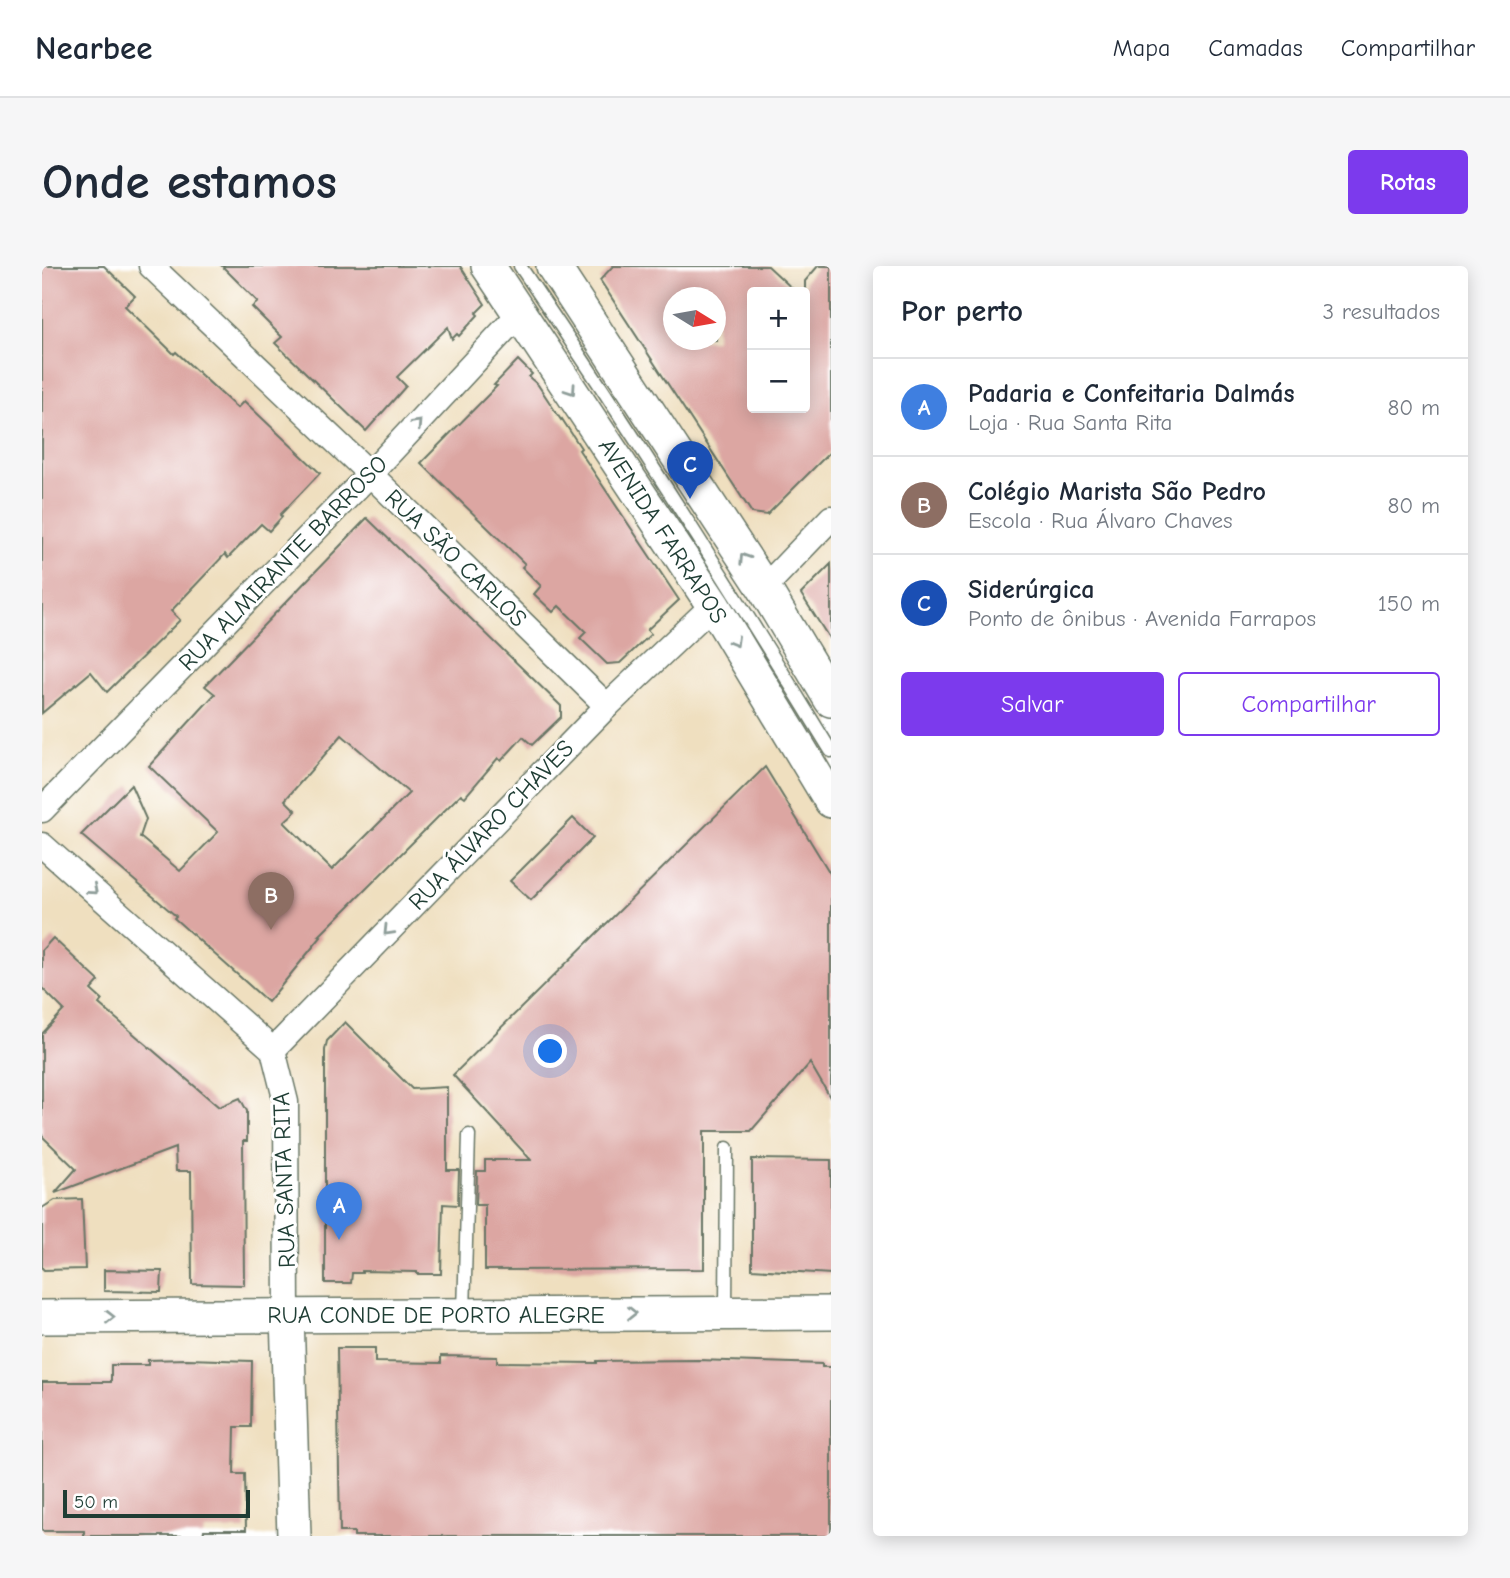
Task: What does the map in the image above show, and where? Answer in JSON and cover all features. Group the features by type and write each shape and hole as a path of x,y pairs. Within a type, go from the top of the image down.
{"main road":[{"name":"AVENIDA FARRAPOS","path":"488,266 713,605 831,801"},
{"path":"561,269 764,588 831,699"},
{"name":"RUA CONDE DE PORTO ALEGRE","path":"42,1317 831,1313"},
{"name":"RUA SANTA RITA","path":"287,1315 293,1536"}],"street":[{"name":"RUA SÃO CARLOS","path":"152,266 607,706"},
{"name":"RUA ALMIRANTE BARROSO","path":"42,810 370,474 520,313"},
{"path":"764,588 831,518"},
{"name":"RUA ÁLVARO CHAVES","path":"273,1049 607,706 713,605"},
{"path":"42,845 273,1049"},
{"name":"RUA SANTA RITA","path":"273,1049 286,1102 287,1315"}],"lane":[{"path":"520,266 591,371 831,751"},
{"path":"561,269 591,371"},
{"path":"520,313 591,371"},
{"path":"464,1314 469,1135"},
{"path":"726,1313 727,1148"}],"building":[{"path":"42,266 104,266 135,296 125,306 174,354 176,352 237,408 244,401 320,473 280,515 282,517 269,531 261,524 228,558 225,554 171,611 180,620 107,692 91,672 42,713"},
{"path":"222,266 460,266 485,304 459,336 457,334 452,339 448,327 397,377 406,386 366,431 275,343 282,337 252,307 258,302"},
{"path":"613,266 768,266 791,287 747,287 747,413 810,413 810,287 805,287 805,281 818,266 831,266 831,451 767,515 752,513 600,280"},
{"path":"518,360 532,374 529,377 538,385 562,419 581,448 579,450 679,600 647,630 651,634 620,663 607,664 580,638 586,632 559,606 553,612 534,594 541,586 522,567 525,564 421,463 497,386 494,385"},
{"path":"367,518 561,706 561,717 532,745 523,737 501,761 498,758 465,797 461,794 319,936 321,937 268,1002 174,918 176,916 81,835 131,785 146,819 140,837 180,871 218,832 149,766 215,694 205,686","holes":["342,735 409,793 332,870 284,822 296,811 285,800"]},
{"path":"831,564 831,641 801,594"},
{"path":"765,767 831,875 831,1099 810,1063 751,1131 704,1131 704,1269 485,1270 485,1205 476,1205 477,1171 485,1171 485,1160 531,1160 453,1075"},
{"path":"573,818 593,838 531,900 510,881"},
{"path":"53,938 99,981 91,990 102,1000 99,1004 219,1107 240,1098 247,1111 247,1141 243,1141 244,1285 192,1284 191,1171 176,1171 175,1148 55,1193 76,1169 42,1136 42,1034 64,1010 42,988 42,950"},
{"path":"345,1022 412,1089 447,1087 447,1170 459,1170 458,1205 443,1204 441,1274 362,1271 352,1273 351,1283 325,1283 325,1050 327,1041"},
{"path":"752,1159 831,1160 831,1274 752,1269"},
{"path":"82,1199 85,1269 44,1270 42,1208 55,1200"},
{"path":"104,1270 162,1271 161,1292 104,1291"},
{"path":"337,1348 375,1348 375,1362 441,1363 441,1356 497,1357 497,1362 698,1360 822,1364 822,1367 831,1367 831,1536 354,1536 354,1532 340,1532"},
{"path":"148,1360 252,1361 251,1427 235,1427 234,1474 245,1474 246,1530 204,1530 203,1536 84,1536 84,1531 42,1531 42,1382 111,1382 111,1365 148,1365"}],"place":[{"name":"Siderúrgica","path":"690,499"},
{"name":"Colégio Marista São Pedro","path":"271,930"},
{"name":"Padaria e Confeitaria Dalmás","path":"339,1240"}]}
